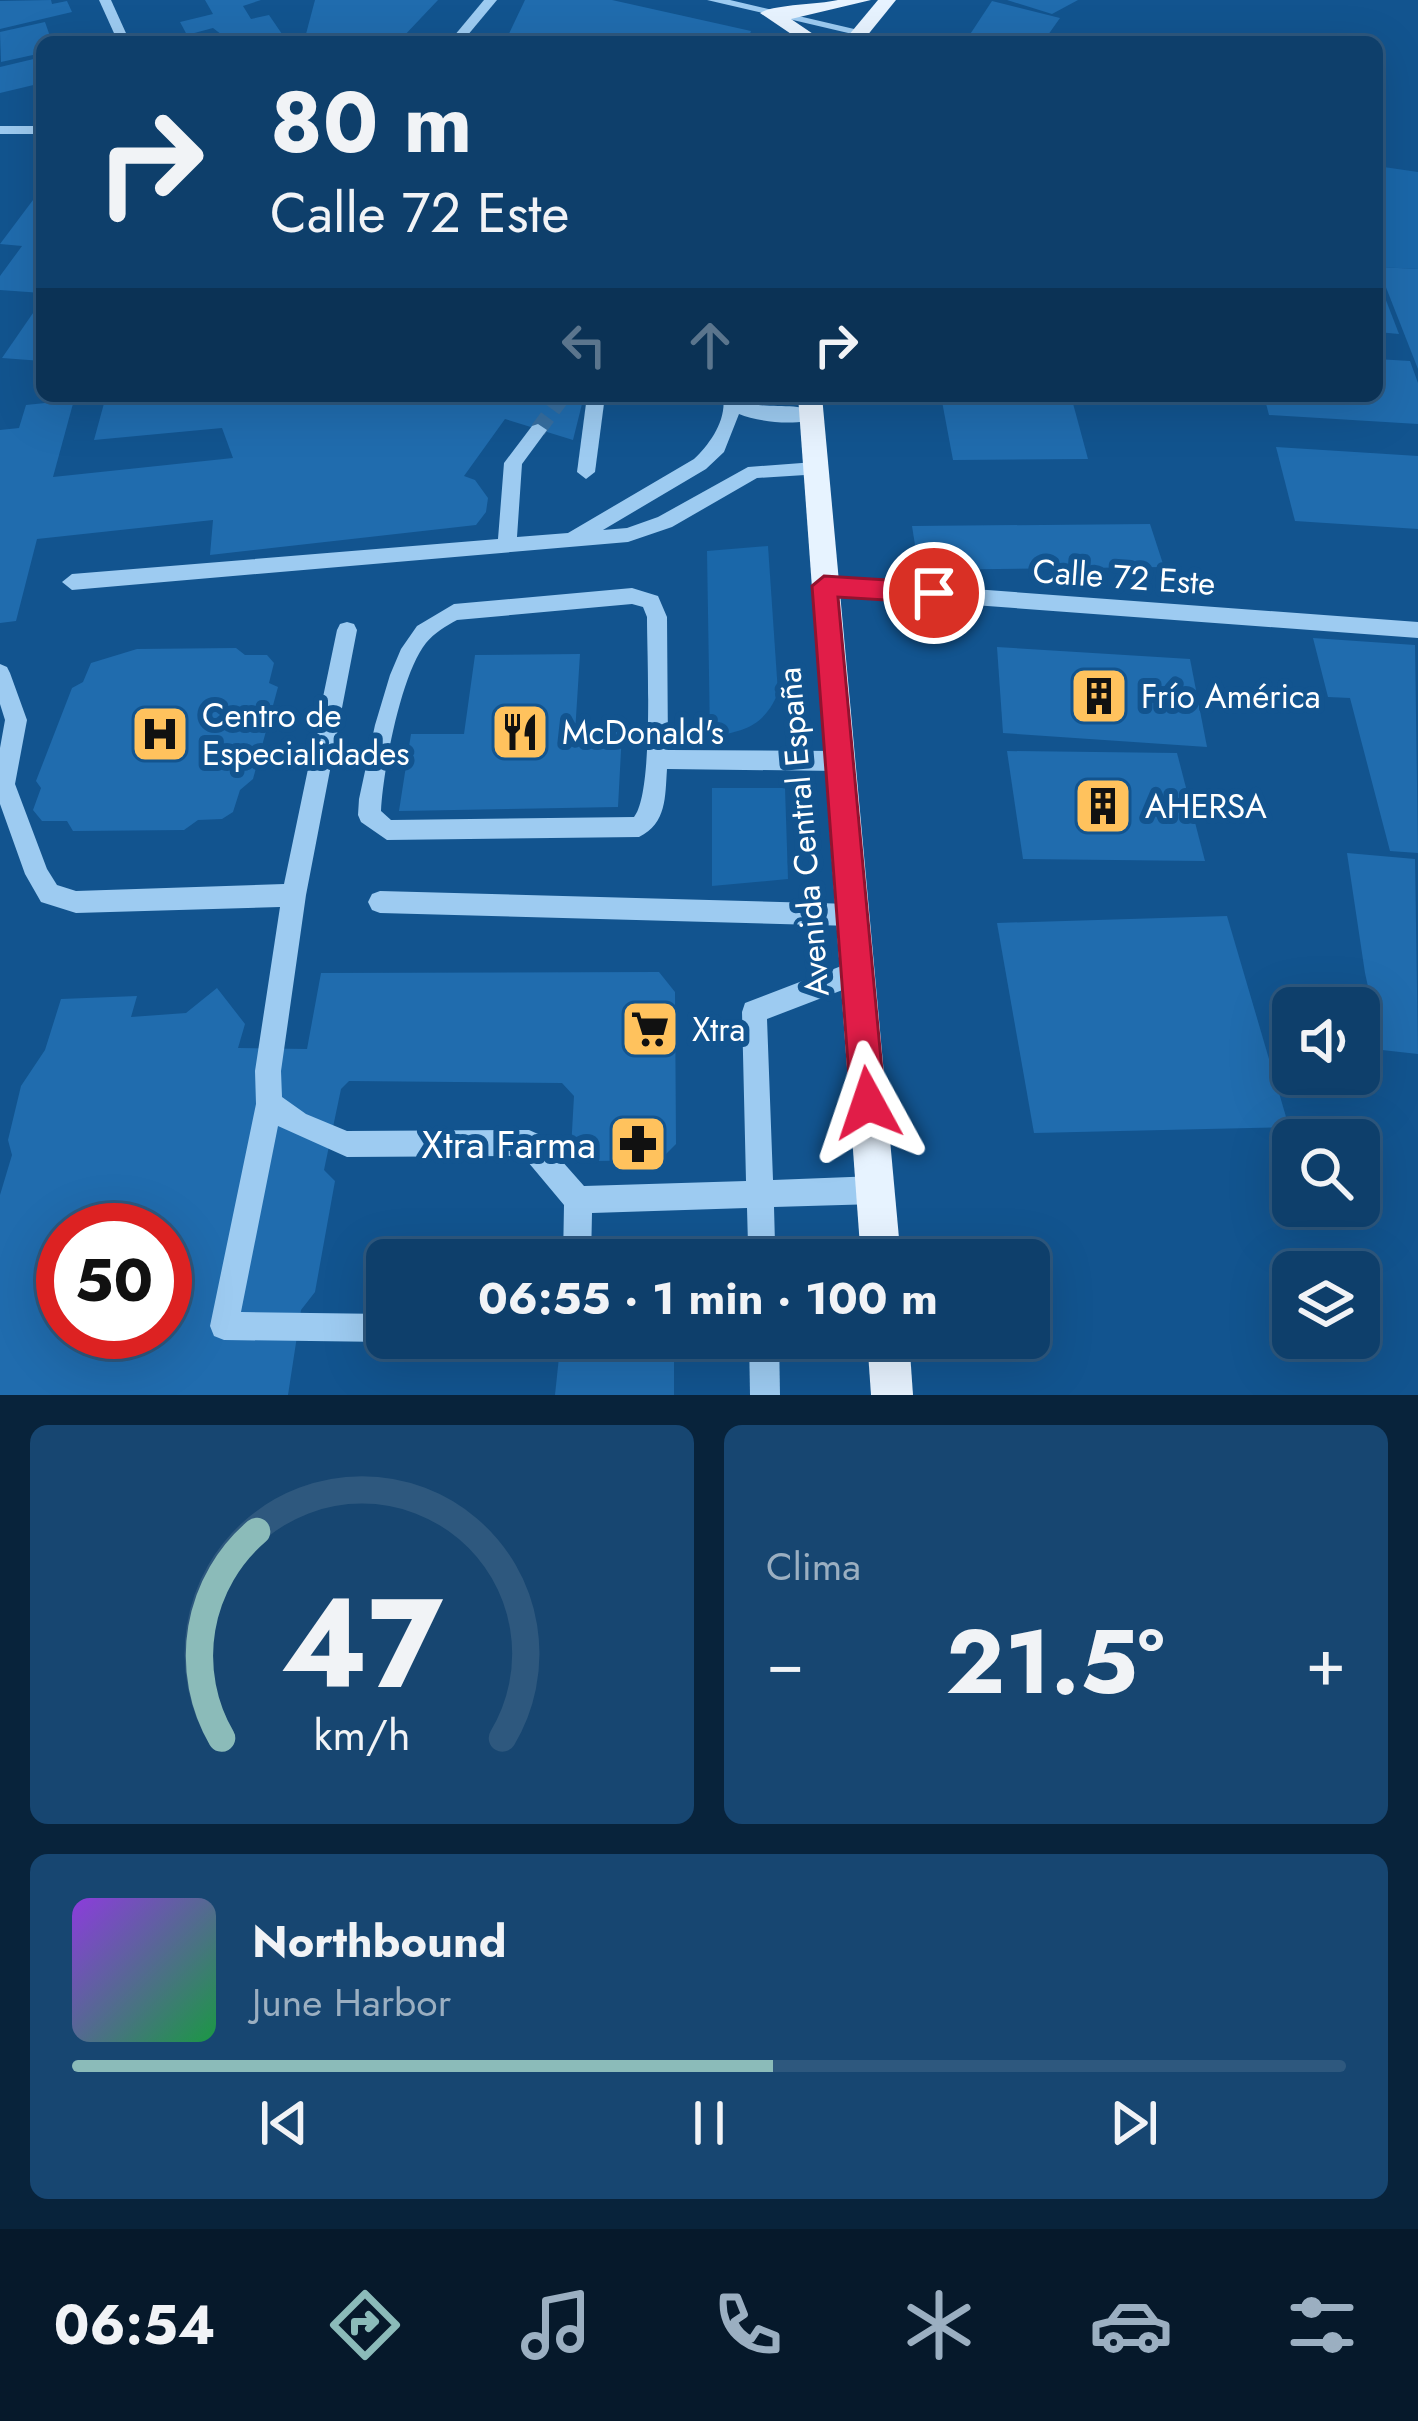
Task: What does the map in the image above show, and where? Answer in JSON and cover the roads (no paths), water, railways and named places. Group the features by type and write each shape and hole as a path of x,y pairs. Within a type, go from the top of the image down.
{"main road":[{"path":"769,13 797,14 862,0"},
{"path":"858,36 887,0"},
{"path":"769,13 806,36"},
{"name":"Avenida Central España","path":"810,405 880,1239"},
{"path":"889,1359 892,1395"}],"street":[{"path":"105,0 121,36"},
{"path":"460,36 491,0"},
{"path":"713,0 853,36"},
{"path":"746,8 738,19 748,36"},
{"path":"0,130 36,130"},
{"path":"586,472 595,402"},
{"path":"569,540 700,464 718,447 733,402"},
{"path":"735,402 754,413 810,405"},
{"path":"507,547 513,464 538,430"},
{"path":"72,582 628,535 665,522 754,472 815,469"},
{"name":"Calle 72 Este","path":"824,586 1418,630"},
{"path":"632,596 651,602 657,617 657,759 652,812 639,827 387,830 369,815 369,785 413,644 430,625 454,612 632,596"},
{"path":"347,630 294,896 268,1072 269,1104 224,1326 366,1328"},
{"path":"0,673 16,720 4,784 49,894 76,902 294,896"},
{"path":"657,759 839,761"},
{"path":"380,902 852,915"},
{"path":"762,1239 754,1012 857,972"},
{"path":"269,1104 297,1123 347,1144 529,1143 578,1200 577,1239"},
{"path":"578,1200 876,1190"},
{"path":"764,1359 765,1395"}],"tunnel":[{"path":"538,430 559,402"}],"place":[{"name":"Frío América","path":"1099,696"},
{"name":"McDonald's","path":"520,732"},
{"name":"Centro de Especialidades","path":"160,734"},
{"name":"AHERSA","path":"1103,806"},
{"name":"Xtra","path":"650,1029"},
{"name":"Xtra Farma","path":"638,1144"}]}
